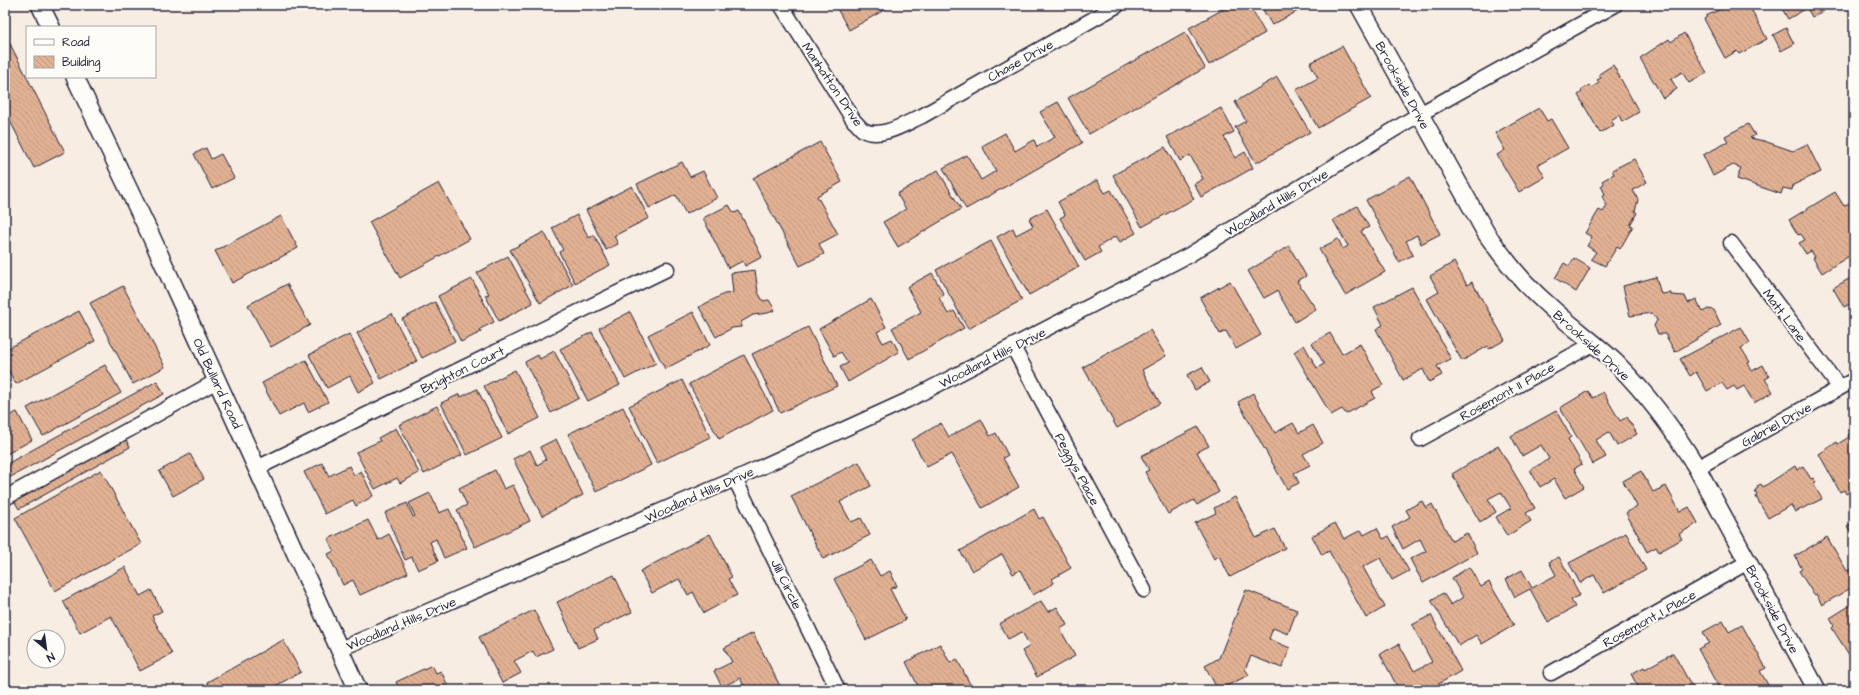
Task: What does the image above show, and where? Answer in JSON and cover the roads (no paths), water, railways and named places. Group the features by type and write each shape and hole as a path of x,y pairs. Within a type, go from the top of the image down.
{"street":[{"path":"40,5 50,26"},
{"name":"Manhatton Drive","path":"782,5 854,121 864,130 876,133 889,131 922,116"},
{"name":"Chase Drive","path":"922,116 1118,5"},
{"name":"Brookside Drive","path":"1358,5 1418,115 1486,233 1510,268 1547,304 1615,362 1651,400 1677,434 1698,468 1817,690"},
{"name":"Woodland Hills Drive","path":"340,649 735,479 908,400 1189,255 1418,115 1615,5"},
{"name":"Old Bullard Road","path":"75,78 150,234 358,690"},
{"name":"Matt Lane","path":"1731,243 1840,388"},
{"name":"Brighton Court","path":"257,468 667,269"},
{"name":"Rosemont II Place","path":"1420,439 1593,344"},
{"name":"Peggys Place","path":"1012,347 1144,590"},
{"name":"Gabriel Drive","path":"1698,468 1854,380"},
{"path":"5,498 217,381"},
{"name":"Jill Circle","path":"735,479 838,690"},
{"name":"Rosemont I Place","path":"1551,673 1748,562"}]}
